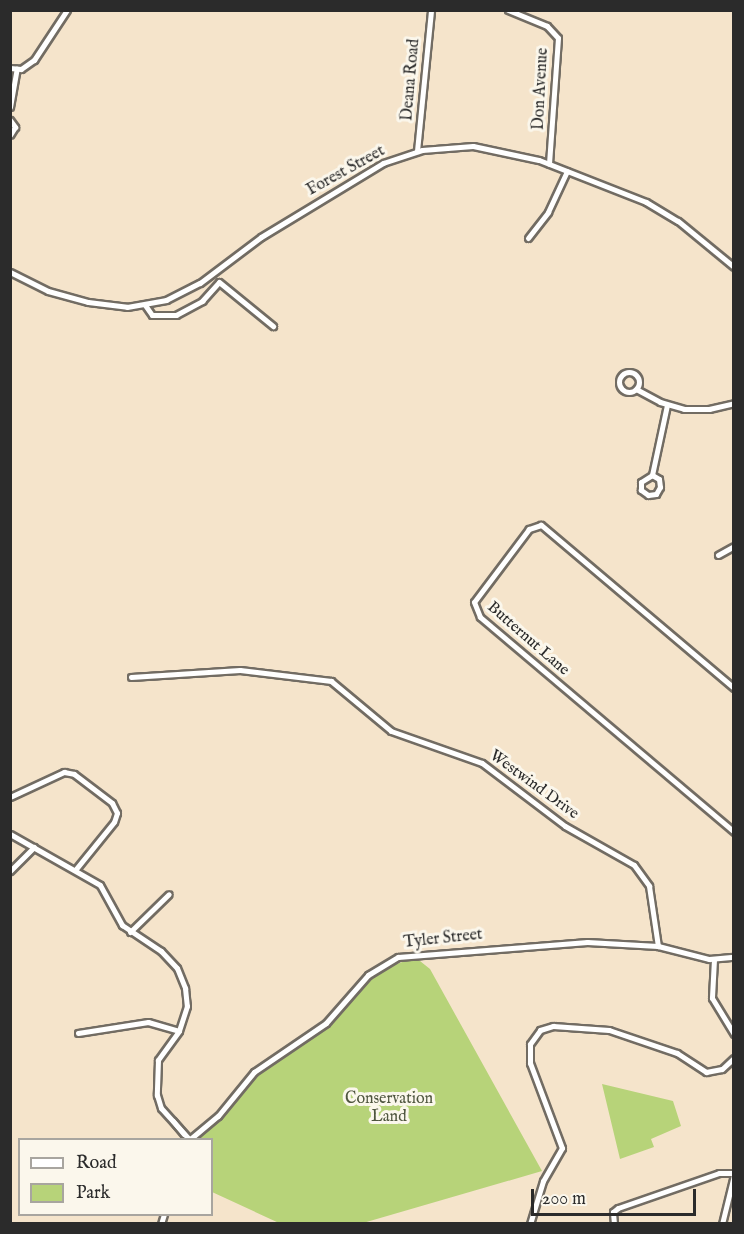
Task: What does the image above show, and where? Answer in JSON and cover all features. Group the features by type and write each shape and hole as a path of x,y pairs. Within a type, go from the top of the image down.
{"street":[{"path":"10,107 14,69 34,60 67,10"},
{"name":"Deana Road","path":"417,151 431,10"},
{"name":"Don Avenue","path":"508,10 547,26 558,38 549,164"},
{"path":"10,120 15,127 10,135"},
{"name":"Forest Street","path":"10,272 48,291 88,302 145,305 178,296 212,275 251,243 383,163 417,151 486,147 549,164 656,207 734,267"},
{"path":"528,238 548,212 567,171"},
{"path":"212,275 273,326"},
{"path":"145,305 152,315 176,315 202,301 219,282"},
{"path":"636,389 667,405 702,410 734,403"},
{"path":"652,475 667,405"},
{"name":"Butternut Lane","path":"734,688 541,525 529,529 474,602 477,614 734,832"},
{"path":"718,555 734,546"},
{"name":"Westwind Drive","path":"131,677 240,670 331,681 391,731 482,763 565,826 634,865 649,886 658,946"},
{"path":"10,797 52,775 67,772 112,802 117,813 114,822 76,869"},
{"path":"10,834 76,869 103,888 119,921 130,932 168,956 181,975 187,1006 179,1030 161,1054 156,1071 158,1102 187,1138"},
{"path":"10,872 34,847"},
{"path":"130,932 169,894"},
{"name":"Tyler Street","path":"187,1138 218,1116 254,1072 326,1023 368,975 398,957 411,953 587,942 658,946 714,959 734,957"},
{"path":"714,959 712,998 734,1034"},
{"path":"78,1033 148,1022 179,1030"},
{"path":"530,1224 543,1180 562,1148 530,1064 530,1044 540,1030 553,1026 609,1030 677,1053 706,1072 722,1069 734,1058"},
{"path":"614,1224 613,1212 618,1208 719,1173 734,1174 722,1224"}],"green space":[{"name":"Conservation Land","path":"415,957 430,969 542,1171 363,1223 279,1223 213,1192 213,1138 197,1138 252,1079 320,1032 379,971"},
{"path":"602,1084 673,1101 681,1126 651,1139 654,1147 620,1159"}]}
